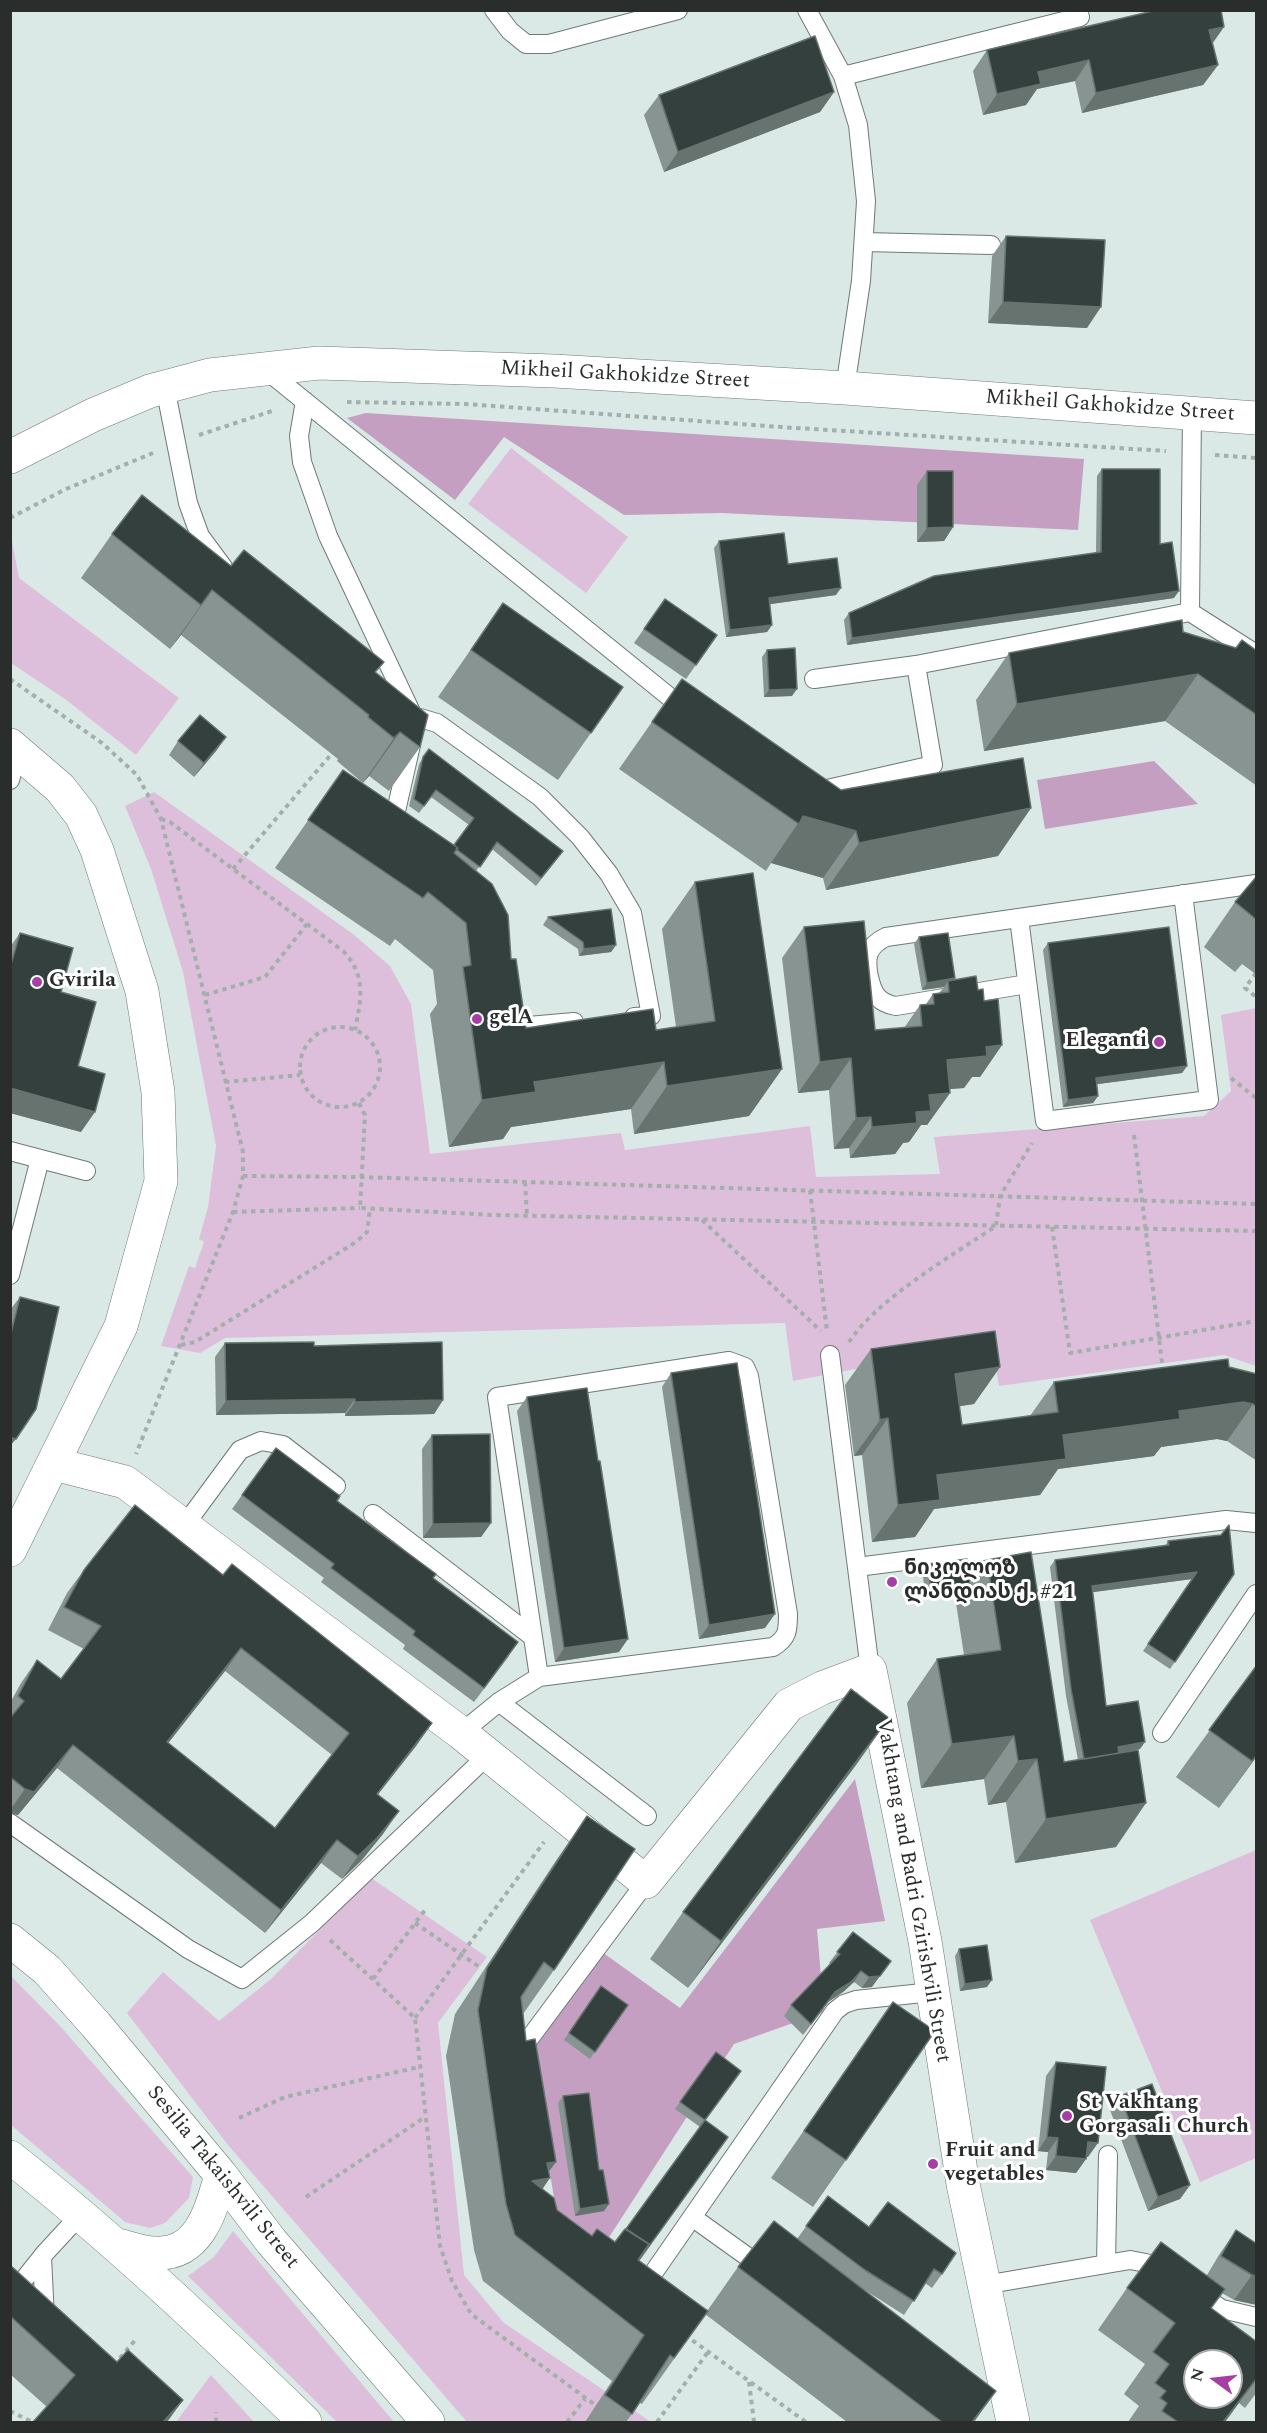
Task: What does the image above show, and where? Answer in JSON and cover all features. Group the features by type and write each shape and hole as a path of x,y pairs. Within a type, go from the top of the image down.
{"street":[{"name":"Mikheil Gakhokidze Street","path":"10,458 93,415 165,387 210,375 319,363 554,371 844,388 1257,418"},
{"path":"10,1550 121,1326 161,1181 158,1092 142,992 97,850 81,815 60,788 13,759"},
{"path":"54,1464 125,1482 461,1733 646,1882 789,1706 822,1688 870,1670"},
{"name":"Vakhtang and Badri Gzirishvili Street","path":"870,1670 925,1941 963,2184 1013,2422"},
{"name":"Sesilia Takaishvili Street","path":"10,1940 54,1978 221,2175 272,2241 428,2422"},
{"path":"10,2157 82,2213 305,2422"},
{"path":"117,2245 153,2253 174,2252 185,2246 207,2221 221,2175"}],"lane":[{"path":"494,10 510,31 526,44 549,44 637,15 678,10"},
{"path":"807,10 843,76 858,125 866,201 860,292 844,388"},
{"path":"843,76 1080,17"},
{"path":"864,242 991,246"},
{"path":"265,369 703,725"},
{"path":"165,387 188,503 200,536 222,566 240,580"},
{"path":"305,401 299,436 302,462 328,536 413,716 412,742 394,820 402,837 412,844"},
{"path":"1190,612 1192,412"},
{"path":"814,679 916,666 1190,612 1257,654"},
{"path":"368,667 387,662"},
{"path":"793,785 813,792 933,765 916,666"},
{"path":"413,716 437,723 540,798 580,837 609,874 632,913 651,1016 617,1019"},
{"path":"1027,984 896,1006 879,1000 872,992 866,962 869,951 876,942 886,938 1257,884"},
{"path":"1019,918 1045,1121 1209,1100 1182,894"},
{"path":"509,996 517,1028 595,1021"},
{"path":"10,1151 86,1171"},
{"path":"10,1275 40,1159"},
{"path":"461,1733 499,1702 539,1677 773,1647 783,1642 788,1628 788,1614 749,1376 745,1367 729,1361 496,1397 539,1677"},
{"name":"Vakhtang and Badri Gzirishvili Street","path":"831,1361 870,1670"},
{"path":"184,1526 240,1450 261,1442 283,1445 336,1486"},
{"path":"373,1514 532,1637"},
{"path":"857,1567 1226,1520 1257,1522"},
{"path":"1029,1545 1032,1568"},
{"path":"1162,1733 1257,1594"},
{"path":"499,1702 647,1816"},
{"path":"10,1823 188,1949 242,1979 312,1923 488,1755"},
{"path":"525,2085 521,2062 529,2039 646,1882"},
{"path":"622,2281 638,2288 645,2285 835,2011 844,2004 856,2000 932,1992"},
{"path":"1106,2264 1108,2155"},
{"path":"10,2297 82,2213"},
{"path":"692,2217 777,2278"},
{"path":"42,2257 45,2319 53,2327"},
{"path":"984,2284 1130,2260 1146,2263 1222,2309 1257,2317"}],"path":[{"path":"10,518 66,489 177,443 305,401 466,404 1257,458"},
{"path":"10,679 102,743 137,775"},
{"path":"233,869 337,747"},
{"path":"161,819 170,822 307,924 355,963 360,979 361,1000 355,1030"},
{"path":"205,995 265,977 307,924"},
{"path":"1257,973 1245,988 1257,997"},
{"path":"342,1027 355,1030 366,1036 375,1046 380,1065 377,1084 359,1103 333,1108 320,1103 309,1094 300,1075 301,1056 307,1044 316,1034 328,1028 342,1027"},
{"path":"225,1082 300,1075"},
{"path":"359,1103 365,1115 360,1208"},
{"path":"1131,1110 1164,1375"},
{"path":"831,1361 854,1333 888,1302 996,1226 1000,1196 1045,1121"},
{"path":"243,1176 361,1177 1257,1204"},
{"path":"525,1182 527,1215"},
{"path":"702,1219 828,1337 810,1190"},
{"path":"233,1212 360,1208 527,1215 1257,1231"},
{"path":"180,1345 195,1342 356,1242 367,1232 370,1209"},
{"path":"1052,1227 1070,1353 1257,1321"},
{"path":"563,1816 415,2018 440,2246 452,2281 471,2314 603,2411"},
{"path":"372,1979 425,1910"},
{"path":"312,1923 415,2018"},
{"path":"415,1923 482,1968"},
{"path":"239,2118 285,2097 419,2067"},
{"path":"306,2197 425,2117"},
{"path":"681,2332 806,2422"},
{"path":"106,2373 137,2338"},
{"path":"657,2422 708,2352"},
{"path":"749,2382 754,2422"},
{"path":"567,2422 585,2399"},
{"path":"10,2412 32,2422"},
{"path":"216,2412 216,2422"}],"shaded area":[{"path":"366,413 1084,459 1078,530 721,513 624,515 504,437 455,500 347,418"},
{"path":"511,448 628,537 586,593 468,504"},
{"path":"10,531 19,578 179,698 136,755 65,699 11,663"},
{"path":"1154,761 1198,804 1045,829 1037,780"},
{"path":"154,792 353,934 390,966 411,1004 430,1154 621,1133 625,1150 810,1126 816,1177 940,1174 934,1137 1204,1116 1231,1091 1221,1015 1256,1008 1256,1366 1224,1355 999,1386 991,1343 793,1381 785,1323 225,1338 200,1353 161,1346 189,1266 195,1268 204,1242 199,1239 208,1207 216,1146 183,972 151,869 125,806"},
{"path":"855,1779 885,1921 817,1929 824,2012 734,2044 595,2259 559,2228 530,2053 602,1952 680,2008"},
{"path":"1256,1850 1256,2158 1200,2182 1090,1920"},
{"path":"371,1878 487,1957 438,2023 464,2275 504,2323 651,2422 467,2422 228,2145 127,2013 163,1972 219,2021 271,1979"},
{"path":"11,1976 60,2026 193,2177 189,2198 165,2223 150,2228 125,2222 11,2125"},
{"path":"233,2231 394,2422 337,2422 188,2276 214,2257"},
{"path":"211,2375 254,2422 176,2422"}],"building":[{"path":"1157,10 1221,10 1224,27 1209,30 1218,65 1096,93 1089,60 1038,72 1041,84 997,94 987,50"},
{"path":"815,36 834,92 678,152 659,95"},
{"path":"1006,236 1105,240 1101,307 1003,302"},
{"path":"1102,469 1160,469 1160,544 1172,542 1179,591 852,638 849,613 934,576 1101,552"},
{"path":"927,471 953,471 953,527 927,528"},
{"path":"142,495 231,566 244,550 384,662 375,672 428,715 420,747 400,732 394,738 368,717 369,715 212,590 201,605 112,534"},
{"path":"784,533 788,564 837,558 841,588 769,598 772,625 730,630 719,541"},
{"path":"665,599 717,635 696,665 644,629"},
{"path":"503,603 623,687 591,733 471,650"},
{"path":"1182,620 1183,632 1236,648 1242,640 1257,651 1257,715 1198,674 1017,704 1009,653"},
{"path":"795,648 797,689 769,690 767,650"},
{"path":"682,679 841,790 1023,758 1031,808 859,843 856,831 803,816 799,824 652,722"},
{"path":"200,715 226,737 204,763 178,741"},
{"path":"429,749 563,851 541,878 497,842 480,867 456,849 458,848 454,845 474,818 436,790 424,806 414,799 423,757"},
{"path":"343,770 458,848 454,853 492,884 508,915 511,959 516,959 526,1028 653,1009 656,1030 715,1021 695,882 753,873 782,1069 667,1086 664,1062 534,1082 536,1092 482,1100 463,967 471,965 466,923 428,892 423,898 308,820"},
{"path":"1257,876 1257,920 1235,902"},
{"path":"611,909 616,945 584,949 583,942 548,917"},
{"path":"864,921 875,1030 922,1026 920,1005 934,1004 933,994 949,992 948,981 976,976 978,990 983,989 984,1001 998,999 1002,1045 986,1047 987,1056 947,1060 950,1093 929,1095 931,1111 916,1112 917,1123 872,1127 871,1117 856,1118 851,1058 820,1062 804,927"},
{"path":"1169,927 1187,1066 1096,1078 1098,1096 1068,1100 1048,943"},
{"path":"20,933 73,948 61,992 96,1002 78,1066 105,1074 95,1112 10,1088 10,968"},
{"path":"948,933 955,978 927,983 919,937"},
{"path":"20,1297 59,1307 36,1409 16,1439 10,1437 10,1337"},
{"path":"995,1331 1000,1367 955,1374 962,1425 1058,1412 1054,1382 1228,1359 1229,1367 1257,1374 1257,1407 1243,1402 1179,1411 1180,1419 1063,1435 1066,1459 937,1475 940,1500 898,1505 888,1418 880,1420 871,1349"},
{"path":"314,1342 314,1346 442,1342 443,1400 226,1401 225,1343"},
{"path":"737,1363 775,1614 709,1625 671,1373"},
{"path":"587,1388 628,1639 564,1648 527,1397"},
{"path":"490,1434 491,1523 433,1524 432,1435"},
{"path":"276,1448 340,1496 337,1501 436,1574 433,1578 518,1642 484,1688 413,1635 415,1631 331,1568 334,1564 242,1495"},
{"path":"135,1505 223,1575 232,1564 432,1723 377,1794 399,1811 377,1838 358,1856 337,1840 281,1910 73,1745 34,1792 25,1789 10,1777 10,1718 24,1701 18,1696 37,1660 61,1679 101,1626 64,1607 84,1570","holes":["241,1648 349,1733 275,1828 167,1742"]},
{"path":"1229,1525 1234,1574 1175,1662 1148,1644 1197,1572 1092,1586 1106,1706 1138,1701 1145,1742 1118,1747 1119,1753 1084,1759 1071,1689 1055,1560 1169,1545 1168,1541 1221,1535"},
{"path":"1031,1552 1064,1762 1138,1750 1146,1803 1046,1819 1037,1759 1018,1761 1014,1736 952,1744 937,1659 1001,1650 987,1560"},
{"path":"967,1559 970,1583 931,1589 927,1564"},
{"path":"1257,1665 1257,1755 1252,1761 1209,1730"},
{"path":"851,1689 889,1718 721,1941 683,1912"},
{"path":"587,1816 635,1849 554,1970 544,1962 521,1997 526,2041 535,2039 556,2162 547,2163 550,2178 532,2181 554,2198 557,2210 592,2236 597,2229 615,2242 625,2229 649,2244 638,2260 708,2311 674,2358 670,2355 632,2414 605,2395 644,2335 515,2235 506,2204 478,2010 487,1968"},
{"path":"853,1932 891,1961 880,1976 869,1977 861,1971 851,1982 835,1992 811,2024 791,2005 840,1954 837,1952"},
{"path":"987,1945 992,1980 965,1984 959,1949"},
{"path":"601,1986 628,2005 595,2052 569,2033"},
{"path":"893,2002 935,2031 846,2160 804,2131"},
{"path":"716,2052 741,2071 705,2120 680,2102"},
{"name":"St Vakhtang Gorgasali Church","path":"1056,2062 1106,2067 1098,2143 1088,2142 1086,2159 1056,2156 1058,2138 1047,2137"},
{"path":"1152,2084 1190,2185 1158,2197 1120,2096"},
{"path":"589,2093 599,2170 603,2170 609,2204 580,2209 563,2096"},
{"path":"705,2120 728,2137 639,2260 649,2244 626,2229"},
{"path":"828,2196 869,2227 888,2202 956,2253 942,2274 934,2269 914,2301 865,2270 806,2226"},
{"path":"774,2221 996,2391 972,2422 942,2422 738,2267"},
{"path":"1236,2230 1257,2244 1257,2276 1221,2256"},
{"path":"1161,2242 1225,2289 1211,2308 1257,2342 1257,2378 1243,2396 1243,2349 1183,2349 1183,2409 1233,2409 1223,2422 1178,2422 1162,2411 1167,2403 1160,2398 1166,2391 1155,2383 1169,2364 1153,2352 1175,2323 1127,2288"},
{"path":"10,2265 117,2362 128,2350 183,2400 163,2422 33,2422 75,2375 10,2316"}],"place":[{"name":"Gvirila","path":"37,982"},
{"name":"gelA","path":"477,1019"},
{"name":"Eleganti","path":"1159,1042"},
{"name":"ნიკოლოზ ლანდიას ქ. #21","path":"892,1582"},
{"name":"St Vakhtang Gorgasali Church","path":"1067,2116"},
{"name":"Fruit and vegetables","path":"933,2164"}]}
